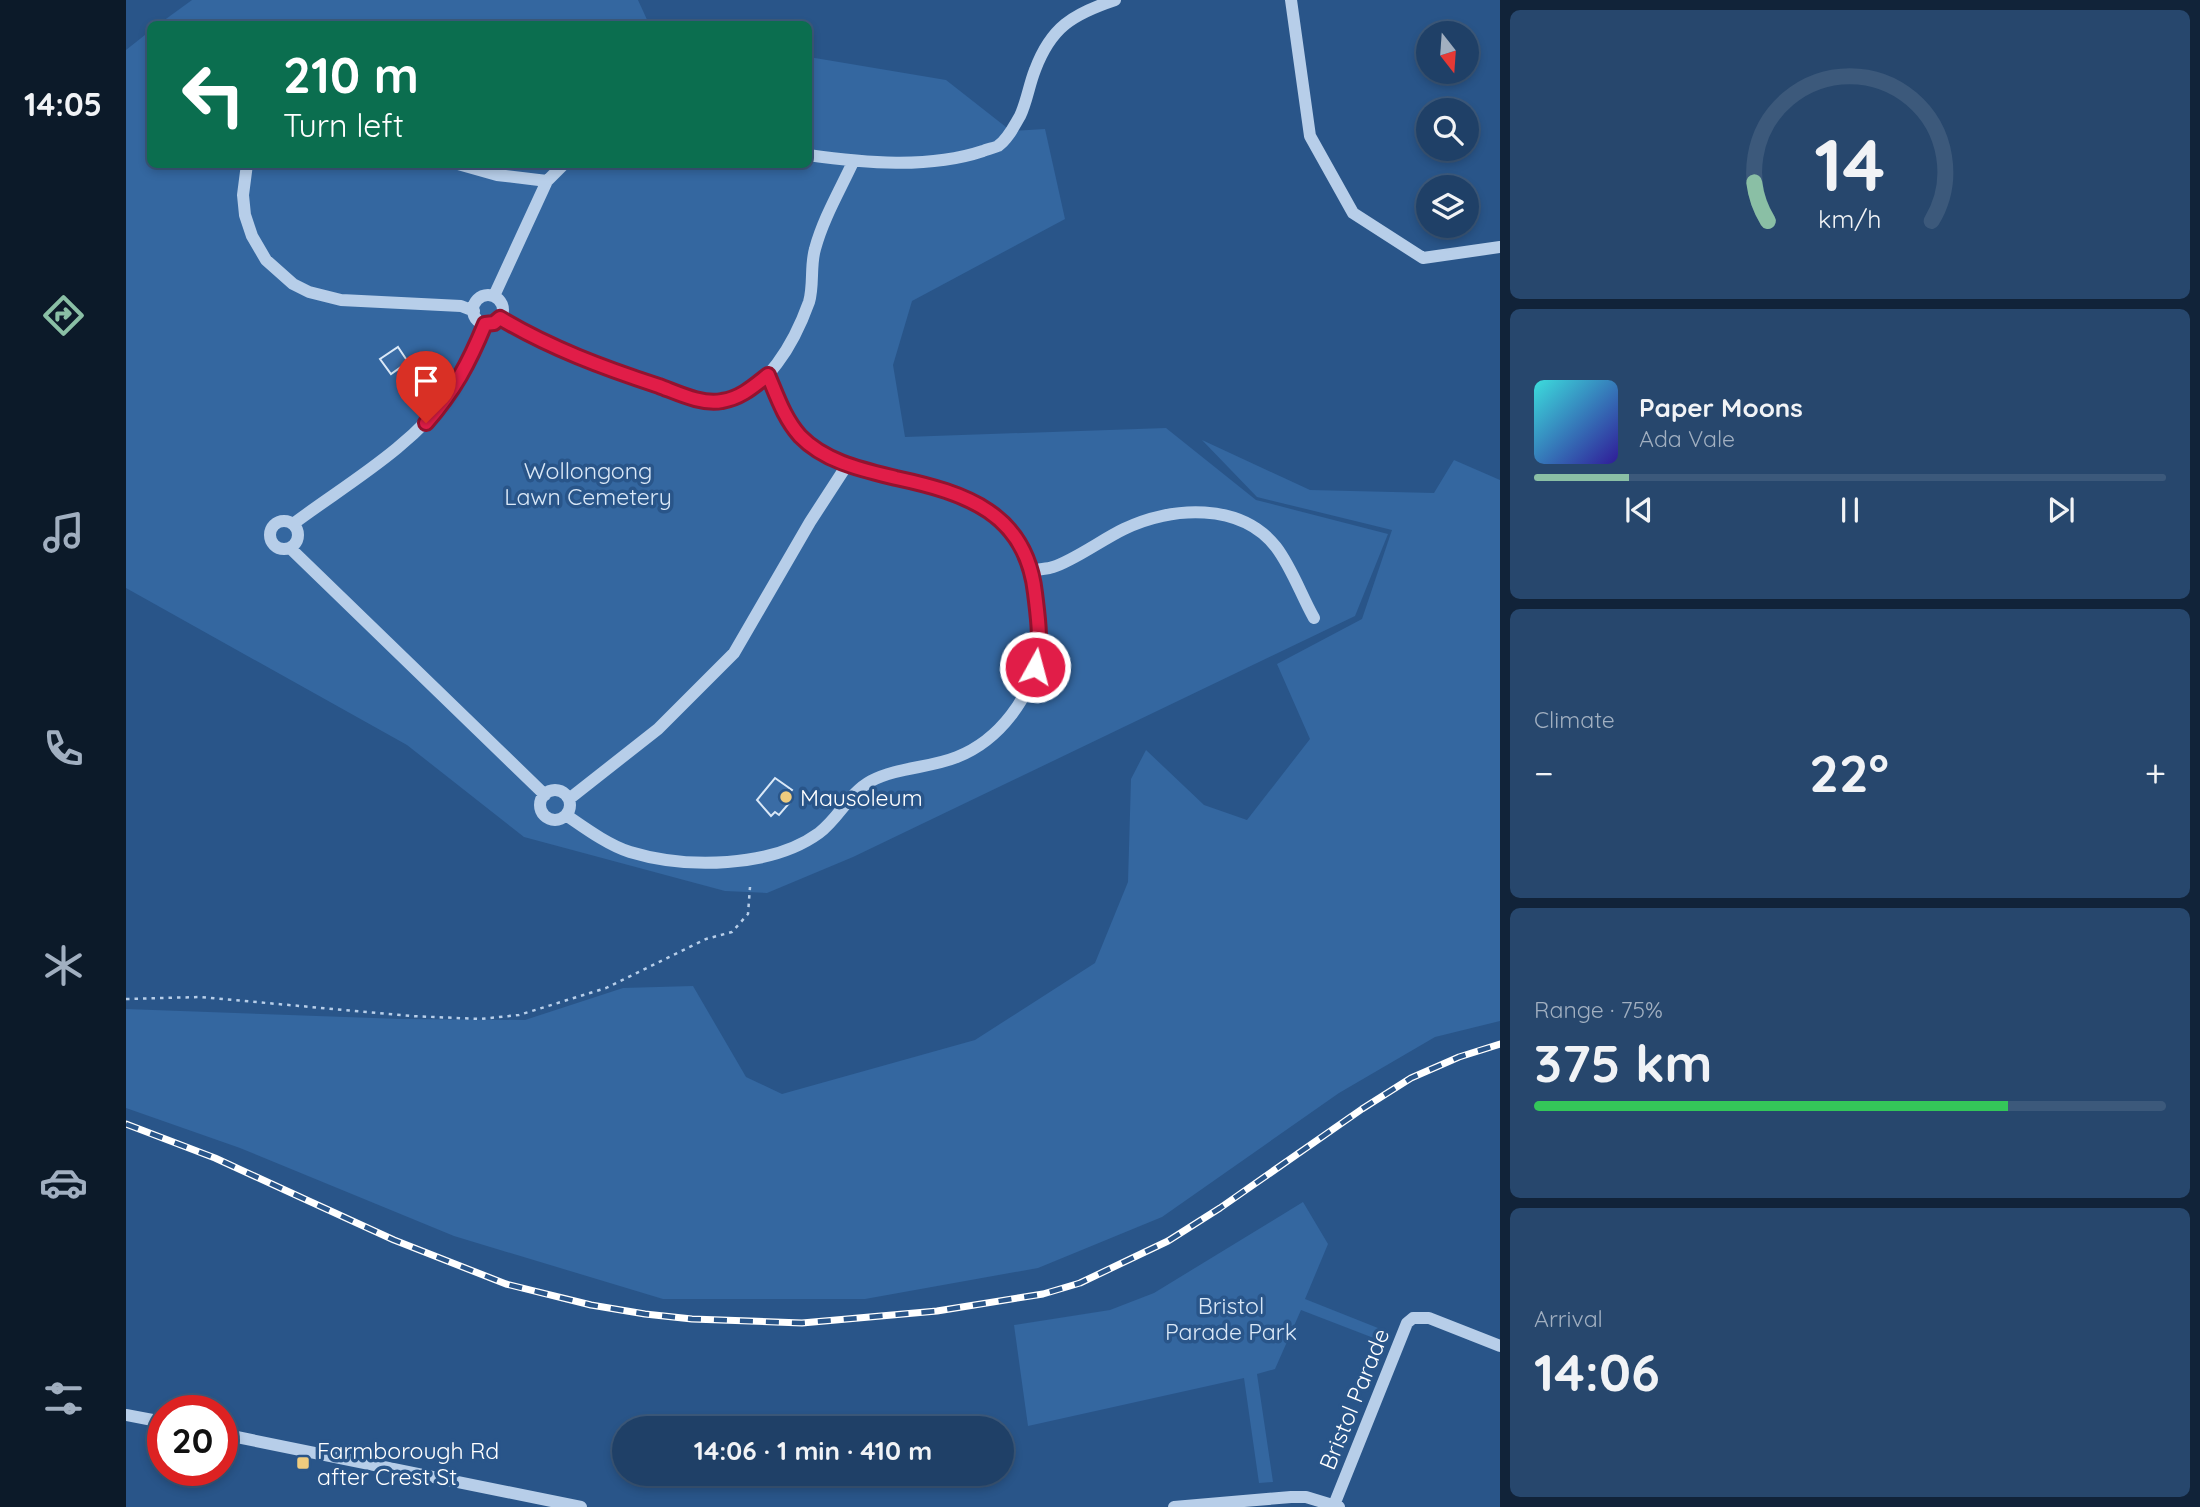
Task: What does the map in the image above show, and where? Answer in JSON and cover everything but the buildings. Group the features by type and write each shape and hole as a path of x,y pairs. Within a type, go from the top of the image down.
{"street":[{"path":"812,156 853,162 929,161 970,155 998,146 1012,131 1026,104 1035,70 1053,34 1080,6 1115,0"},
{"path":"1291,0 1310,136 1353,213 1423,258 1500,247"},
{"path":"500,318 550,345 689,397 719,402 740,397 768,375 794,336 810,299 814,250 853,162"},
{"path":"246,168 243,195 251,236 266,260 293,284 324,297 461,306 474,311 485,324 494,323 500,318 503,309 499,299 489,295 480,298 474,311"},
{"path":"472,168 497,175 547,181"},
{"path":"494,296 547,181 560,168"},
{"path":"293,524 385,458 426,423 454,389 466,369 485,324"},
{"path":"566,815 582,827 629,851 672,860 704,863 738,861 772,854 799,845 820,832 839,814 854,794 871,781 957,757 973,749 1004,724 1024,697 1039,652 1039,631 1032,571 1021,543 1011,530 999,518 975,503 945,490 847,465 816,447 801,436 781,408 768,375"},
{"path":"569,799 658,729 734,653 810,522 847,465"},
{"path":"1032,571 1055,567 1124,528 1146,520 1165,515 1201,513 1231,516 1249,524 1275,546 1285,560 1314,618"},
{"path":"293,524 282,521 272,526 269,537 274,546 279,549 290,548 544,795"},
{"path":"290,548 298,536 293,524"},
{"path":"544,795 558,790 569,799"},
{"path":"544,795 540,806 545,816 556,820 566,815 569,799"},
{"name":"Bristol Parade","path":"1337,1506 1407,1323 1413,1318 1429,1318 1500,1346"},
{"path":"126,1415 147,1419"},
{"path":"238,1437 581,1507"},
{"path":"1174,1507 1291,1496 1306,1497 1337,1506"}],"path":[{"path":"126,999 200,997 411,1016 480,1019 519,1015 606,988 706,939 732,932 748,914 750,887"}],"green space":[{"path":"192,0 638,0 648,21 163,21"},
{"name":"Wollongong Lawn Cemetery","path":"147,33 147,168 812,168 812,58 946,80 1011,131 1045,129 1065,219 912,301 893,365 905,437 1166,428 1256,500 1388,534 1355,616 853,857 767,893 725,891 524,837 407,745 126,588 126,50"},
{"path":"1202,440 1310,490 1434,493 1454,460 1500,480 1500,1021 1435,1037 1339,1093 1162,1217 1038,1268 865,1299 663,1299 454,1236 240,1148 126,1108 126,1009 401,1019 525,1020 623,988 693,986 746,1077 782,1094 975,1040 1095,963 1128,882 1131,779 1146,750 1204,805 1247,820 1310,739 1277,664 1362,619 1392,530 1257,497"},
{"name":"Bristol Parade Park","path":"1303,1202 1328,1244 1305,1299 1388,1332 1384,1342 1301,1310 1275,1369 1257,1374 1273,1482 1259,1483 1244,1378 1028,1426 1014,1325 1110,1310 1154,1293"}],"railway":[{"path":"126,1124 215,1158 394,1240 506,1284 591,1305 645,1314 692,1319 802,1323 937,1311 1043,1294 1080,1283 1168,1241 1411,1078 1459,1057 1500,1044"}],"place":[{"name":"Mausoleum","path":"786,797"},
{"name":"Farmborough Rd after Crest St","path":"303,1463"}],"route":[{"path":"426,423 454,389 466,369 485,324 494,323 500,318 537,340 611,370 689,397 719,402 740,397 768,375 781,408 801,436 816,447 847,465 862,470 945,490 975,503 999,518 1011,530 1021,543 1032,571 1039,631 1039,652 1035,667"}]}
